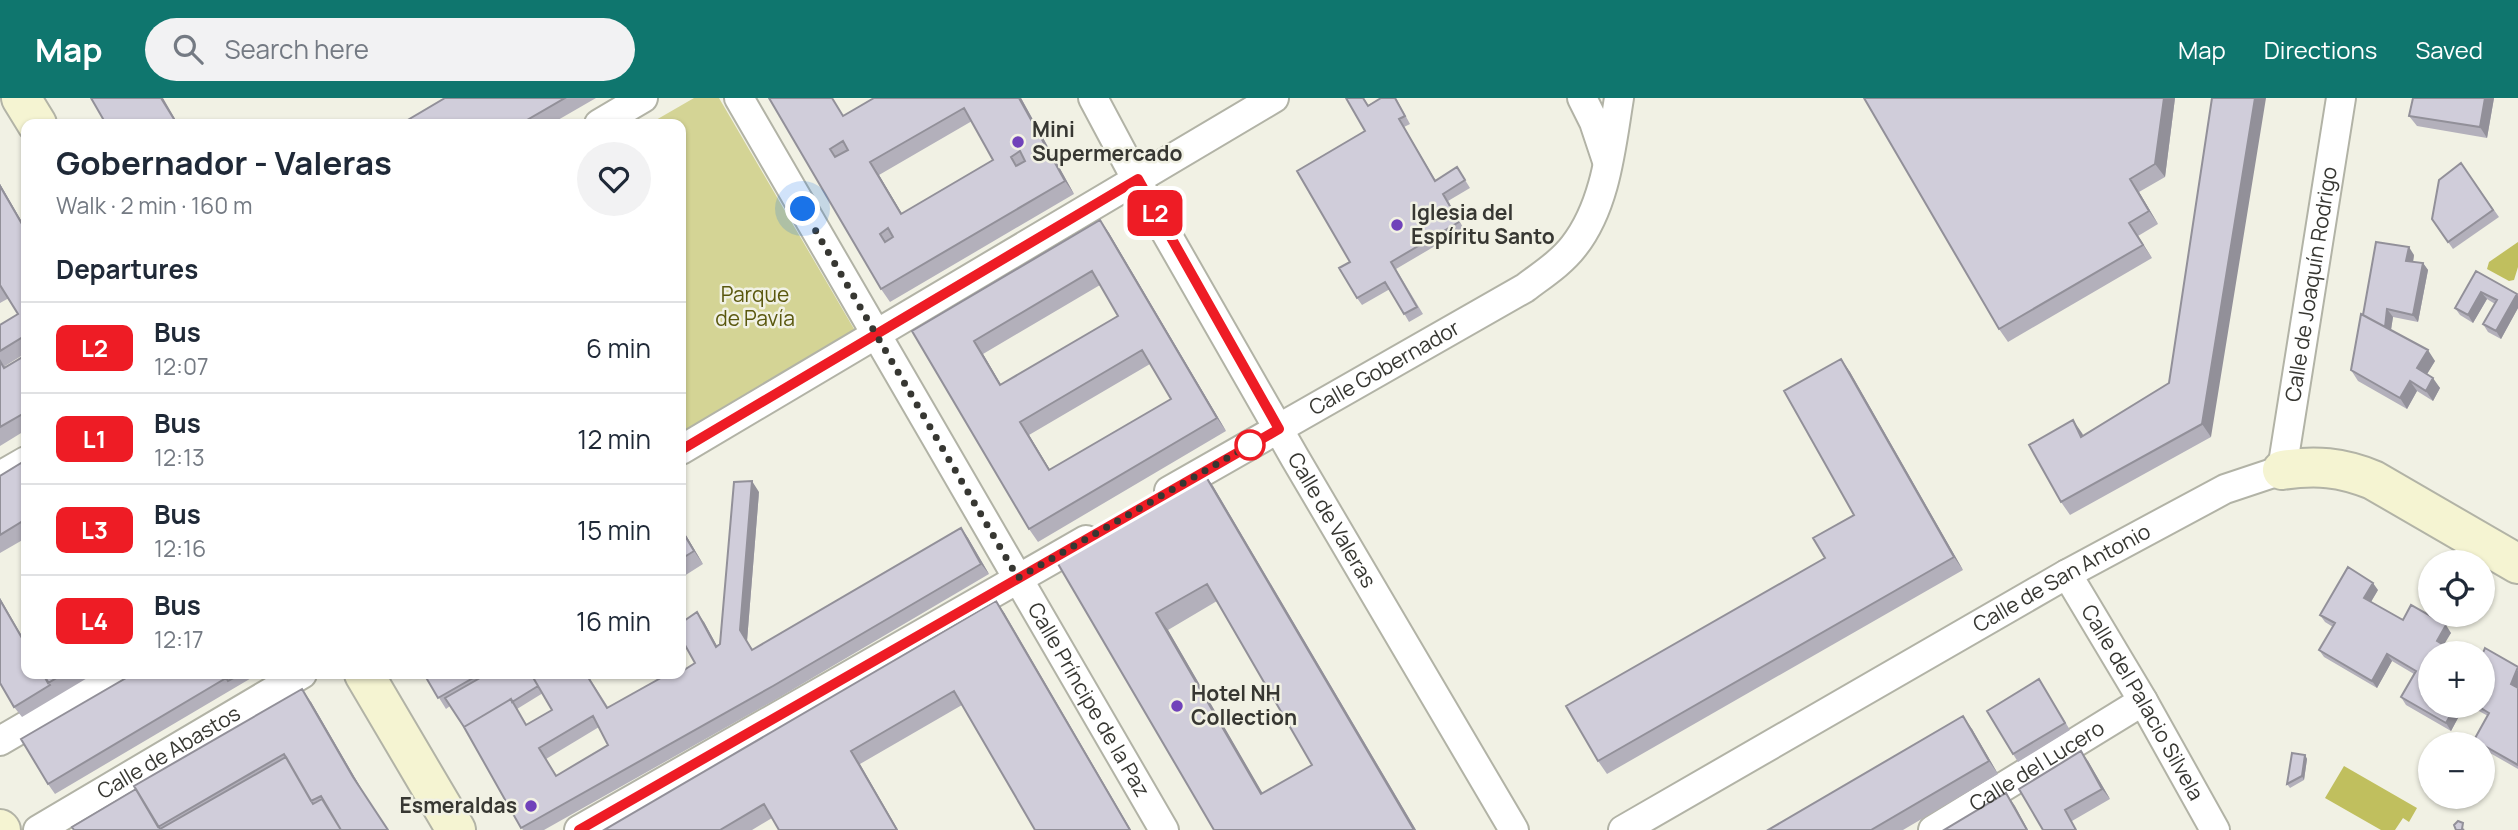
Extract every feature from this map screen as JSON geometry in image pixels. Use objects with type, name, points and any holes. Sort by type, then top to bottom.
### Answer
[{"type":"street","points":[[21,98],[34,119]]},
{"type":"street","points":[[607,119],[643,98]]},
{"type":"street","name":"Calle Príncipe de la Paz","points":[[739,98],[1164,830]]},
{"type":"street","name":"Calle de Valeras","points":[[1093,98],[1279,429],[1514,830]]},
{"type":"street","points":[[686,447],[1275,98]]},
{"type":"street","points":[[1582,98],[1594,121],[1608,163]]},
{"type":"street","name":"Calle Gobernador","points":[[1150,502],[1525,288],[1554,267],[1574,246],[1588,222],[1608,163],[1619,98]]},
{"type":"street","name":"Calle de Joaquín Rodrigo","points":[[2282,470],[2342,98]]},
{"type":"street","points":[[0,476],[21,464]]},
{"type":"street","name":"Calle de San Antonio","points":[[1623,830],[2067,574],[2225,489],[2282,470],[2313,466],[2356,473],[2373,480],[2518,564]]},
{"type":"street","points":[[579,830],[1103,530]]},
{"type":"street","name":"Calle del Palacio Silvela","points":[[2067,574],[2143,701],[2215,830]]},
{"type":"street","points":[[0,741],[106,679]]},
{"type":"street","name":"Calle de Abastos","points":[[38,830],[294,679]]},
{"type":"street","points":[[366,679],[456,830]]},
{"type":"street","name":"Calle del Lucero","points":[[1933,830],[2143,701]]},
{"type":"green space","name":"Parque de Pavía","points":[[694,98],[719,98],[857,334],[686,434],[686,119],[658,119]]},
{"type":"shaded area","points":[[2518,242],[2518,267],[2514,280],[2509,281],[2487,269],[2489,262]]},
{"type":"shaded area","points":[[2344,766],[2417,808],[2409,822],[2403,818],[2395,830],[2381,830],[2325,798]]},
{"type":"building","points":[[91,98],[161,98],[174,119],[103,119]]},
{"type":"building","points":[[445,98],[565,98],[529,119],[409,119]]},
{"type":"building","points":[[769,98],[832,98],[843,116],[874,98],[1019,98],[1065,181],[881,289]],"holes":[[[964,108],[993,160],[901,214],[870,162]],[[843,141],[848,150],[835,157],[830,149]],[[1020,151],[1025,161],[1016,166],[1011,157]],[[888,228],[893,237],[885,242],[880,234]]]},
{"type":"building","points":[[1346,98],[1363,98],[1368,106],[1381,98],[1395,98],[1405,116],[1399,119],[1435,181],[1457,167],[1465,180],[1443,194],[1459,222],[1391,262],[1417,307],[1404,314],[1385,282],[1357,298],[1339,268],[1350,262],[1297,171],[1365,131]]},
{"type":"building","points":[[1864,98],[2164,98],[2155,164],[2130,179],[2149,211],[2129,223],[2143,245],[1999,329]]},
{"type":"building","points":[[2212,98],[2255,98],[2202,424],[2061,502],[2029,445],[2073,420],[2081,437],[2169,383]]},
{"type":"building","points":[[2413,98],[2485,98],[2480,127],[2409,116]]},
{"type":"building","points":[[2461,163],[2493,210],[2448,242],[2432,219],[2439,180]]},
{"type":"building","points":[[0,186],[21,222],[21,338],[0,351],[0,325],[18,314],[0,285]]},
{"type":"building","points":[[1100,220],[1217,418],[1029,529],[912,331]],"holes":[[[1092,271],[1118,316],[1000,385],[974,341]],[[1142,350],[1171,399],[1049,470],[1020,422]]]},
{"type":"building","points":[[2376,242],[2409,247],[2406,261],[2423,263],[2413,315],[2387,309],[2385,327],[2363,315]]},
{"type":"building","points":[[2476,271],[2517,294],[2496,331],[2483,324],[2497,300],[2481,292],[2468,315],[2455,308]]},
{"type":"building","points":[[2361,314],[2428,350],[2417,368],[2433,378],[2426,391],[2410,381],[2400,398],[2351,370]]},
{"type":"building","points":[[21,358],[21,415],[0,427],[0,361],[4,368]]},
{"type":"building","points":[[1841,359],[1954,557],[1598,761],[1566,706],[1825,558],[1813,538],[1854,515],[1784,391]]},
{"type":"building","points":[[21,463],[21,522],[0,535],[0,476]]},
{"type":"building","name":"Hotel NH Collection","points":[[1202,470],[1414,830],[1214,830],[1054,557]],"holes":[[[1207,584],[1312,765],[1261,794],[1156,613]]]},
{"type":"building","points":[[752,481],[740,630],[752,650],[961,528],[981,564],[773,686],[521,828],[464,727],[511,699],[526,725],[552,710],[534,679],[589,679],[607,708],[659,679],[686,679],[686,669],[695,663],[686,647],[686,620],[697,612],[716,647],[720,644],[734,482]],"holes":[[[593,716],[608,745],[556,776],[539,748]]]},
{"type":"building","points":[[686,537],[694,551],[686,556]]},
{"type":"building","points":[[2348,567],[2373,583],[2364,598],[2403,620],[2411,605],[2418,609],[2418,627],[2445,627],[2437,641],[2418,641],[2418,707],[2401,697],[2416,671],[2387,654],[2372,681],[2319,650],[2335,623],[2320,615]]},
{"type":"building","points":[[0,600],[21,636],[21,679],[46,679],[50,685],[14,707],[0,683]]},
{"type":"building","points":[[996,601],[1130,830],[1035,830],[954,691],[851,751],[897,830],[779,830],[764,804],[720,830],[604,830]]},
{"type":"building","points":[[2495,654],[2518,667],[2511,684],[2518,688],[2518,765],[2495,752],[2495,732],[2478,732],[2486,718],[2495,718]]},
{"type":"building","points":[[124,679],[224,679],[48,784],[21,739]]},
{"type":"building","points":[[427,679],[471,679],[438,698]]},
{"type":"building","points":[[478,679],[534,679],[538,686],[464,727],[445,698]]},
{"type":"building","points":[[2039,679],[2065,723],[2013,754],[1987,711]]},
{"type":"building","points":[[302,689],[353,777],[388,830],[341,830],[321,796],[311,801],[284,754],[158,827],[134,786]]},
{"type":"building","points":[[1963,716],[1989,761],[1871,830],[1768,830]]},
{"type":"building","points":[[2081,751],[2102,789],[2065,810],[2076,830],[2043,830],[2019,789]]},
{"type":"building","points":[[2292,753],[2305,755],[2302,776],[2287,784]]},
{"type":"building","points":[[286,757],[313,804],[322,799],[341,830],[74,830],[72,827],[136,789],[160,829]]},
{"type":"building","points":[[2006,793],[2027,830],[1944,830]]},
{"type":"building","points":[[2458,821],[2463,823],[2464,830],[2456,830],[2454,825]]},
{"type":"bus line","name":"L2","points":[[579,830],[1279,429],[1149,203],[1138,179],[686,447]]},
{"type":"place","name":"Mini Supermercado","points":[[1018,142]]},
{"type":"place","name":"Iglesia del Espíritu Santo","points":[[1397,225]]},
{"type":"place","name":"Hotel NH Collection","points":[[1177,706]]},
{"type":"place","name":"Esmeraldas","points":[[531,806]]},
{"type":"route","points":[[803,209],[1018,578],[1250,445]]}]
